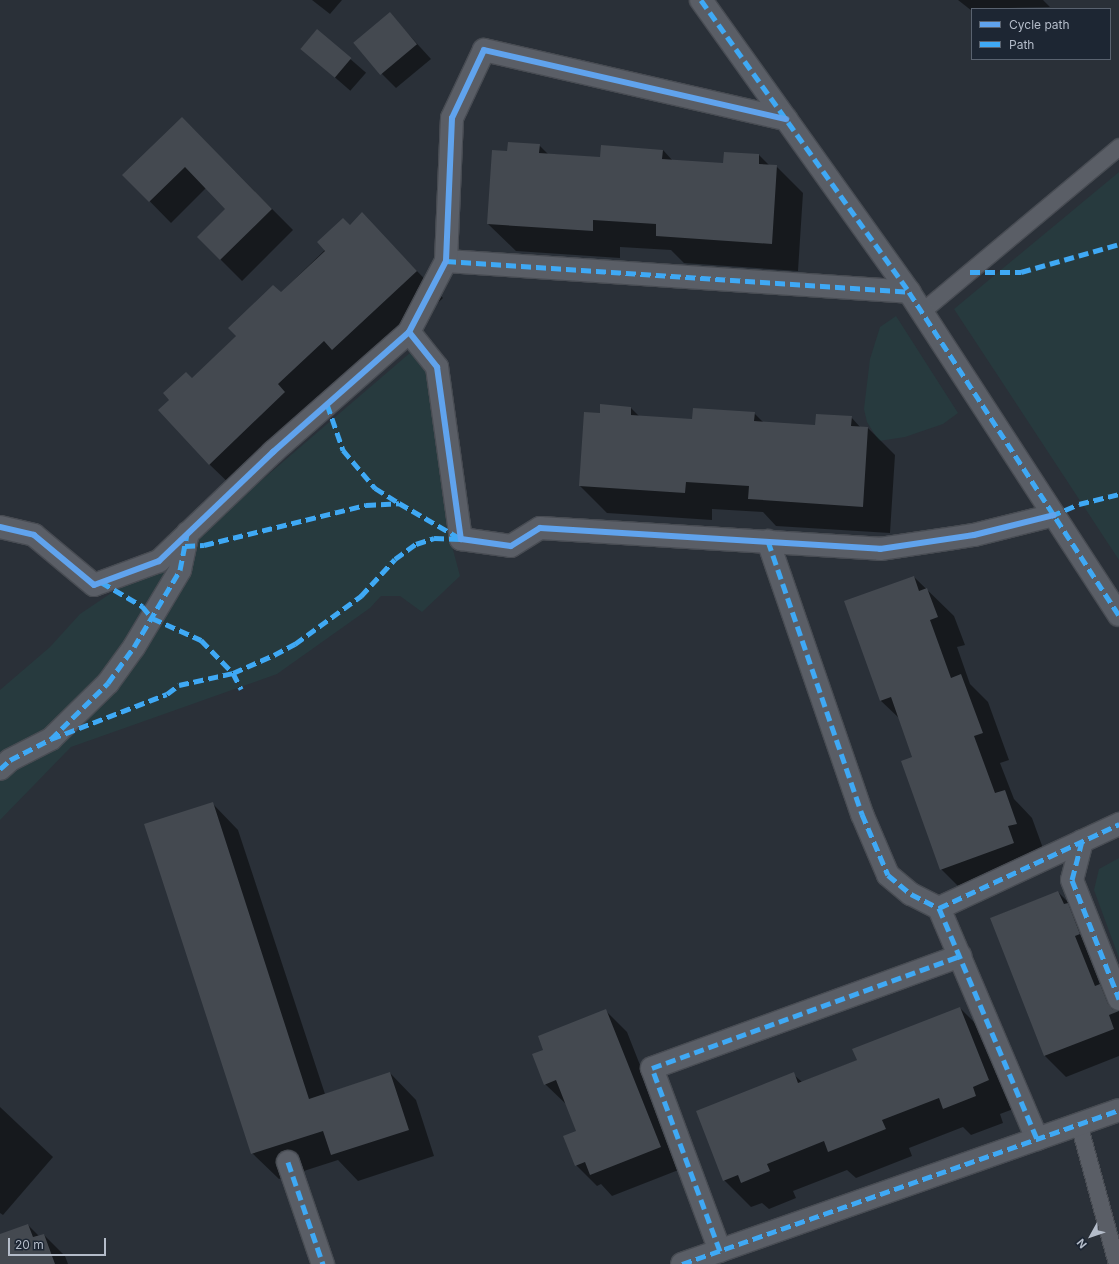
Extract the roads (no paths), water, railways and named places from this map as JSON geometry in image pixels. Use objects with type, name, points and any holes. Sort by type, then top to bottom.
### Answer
[{"type":"street","points":[[701,0],[909,292],[1119,615]]},
{"type":"street","points":[[0,527],[34,535],[94,585],[159,561],[273,452],[409,332],[446,261],[452,118],[484,50],[786,119]]},
{"type":"street","points":[[446,261],[909,292]]},
{"type":"street","points":[[409,332],[437,367],[461,539],[511,546],[540,528],[880,549],[974,535],[1054,515]]},
{"type":"street","points":[[0,769],[10,760],[51,739],[108,683],[134,647],[180,570],[188,533]]},
{"type":"street","points":[[768,541],[860,807],[888,875],[911,894],[940,908],[1037,1139]]},
{"type":"street","points":[[940,908],[1119,824]]},
{"type":"street","points":[[1082,841],[1072,880],[1119,999]]},
{"type":"street","points":[[720,1251],[652,1068],[960,956]]},
{"type":"street","points":[[682,1264],[1119,1110]]},
{"type":"street","points":[[288,1162],[322,1264]]},
{"type":"lane","points":[[922,312],[1119,147]]},
{"type":"lane","points":[[1079,1124],[1117,1264]]}]
